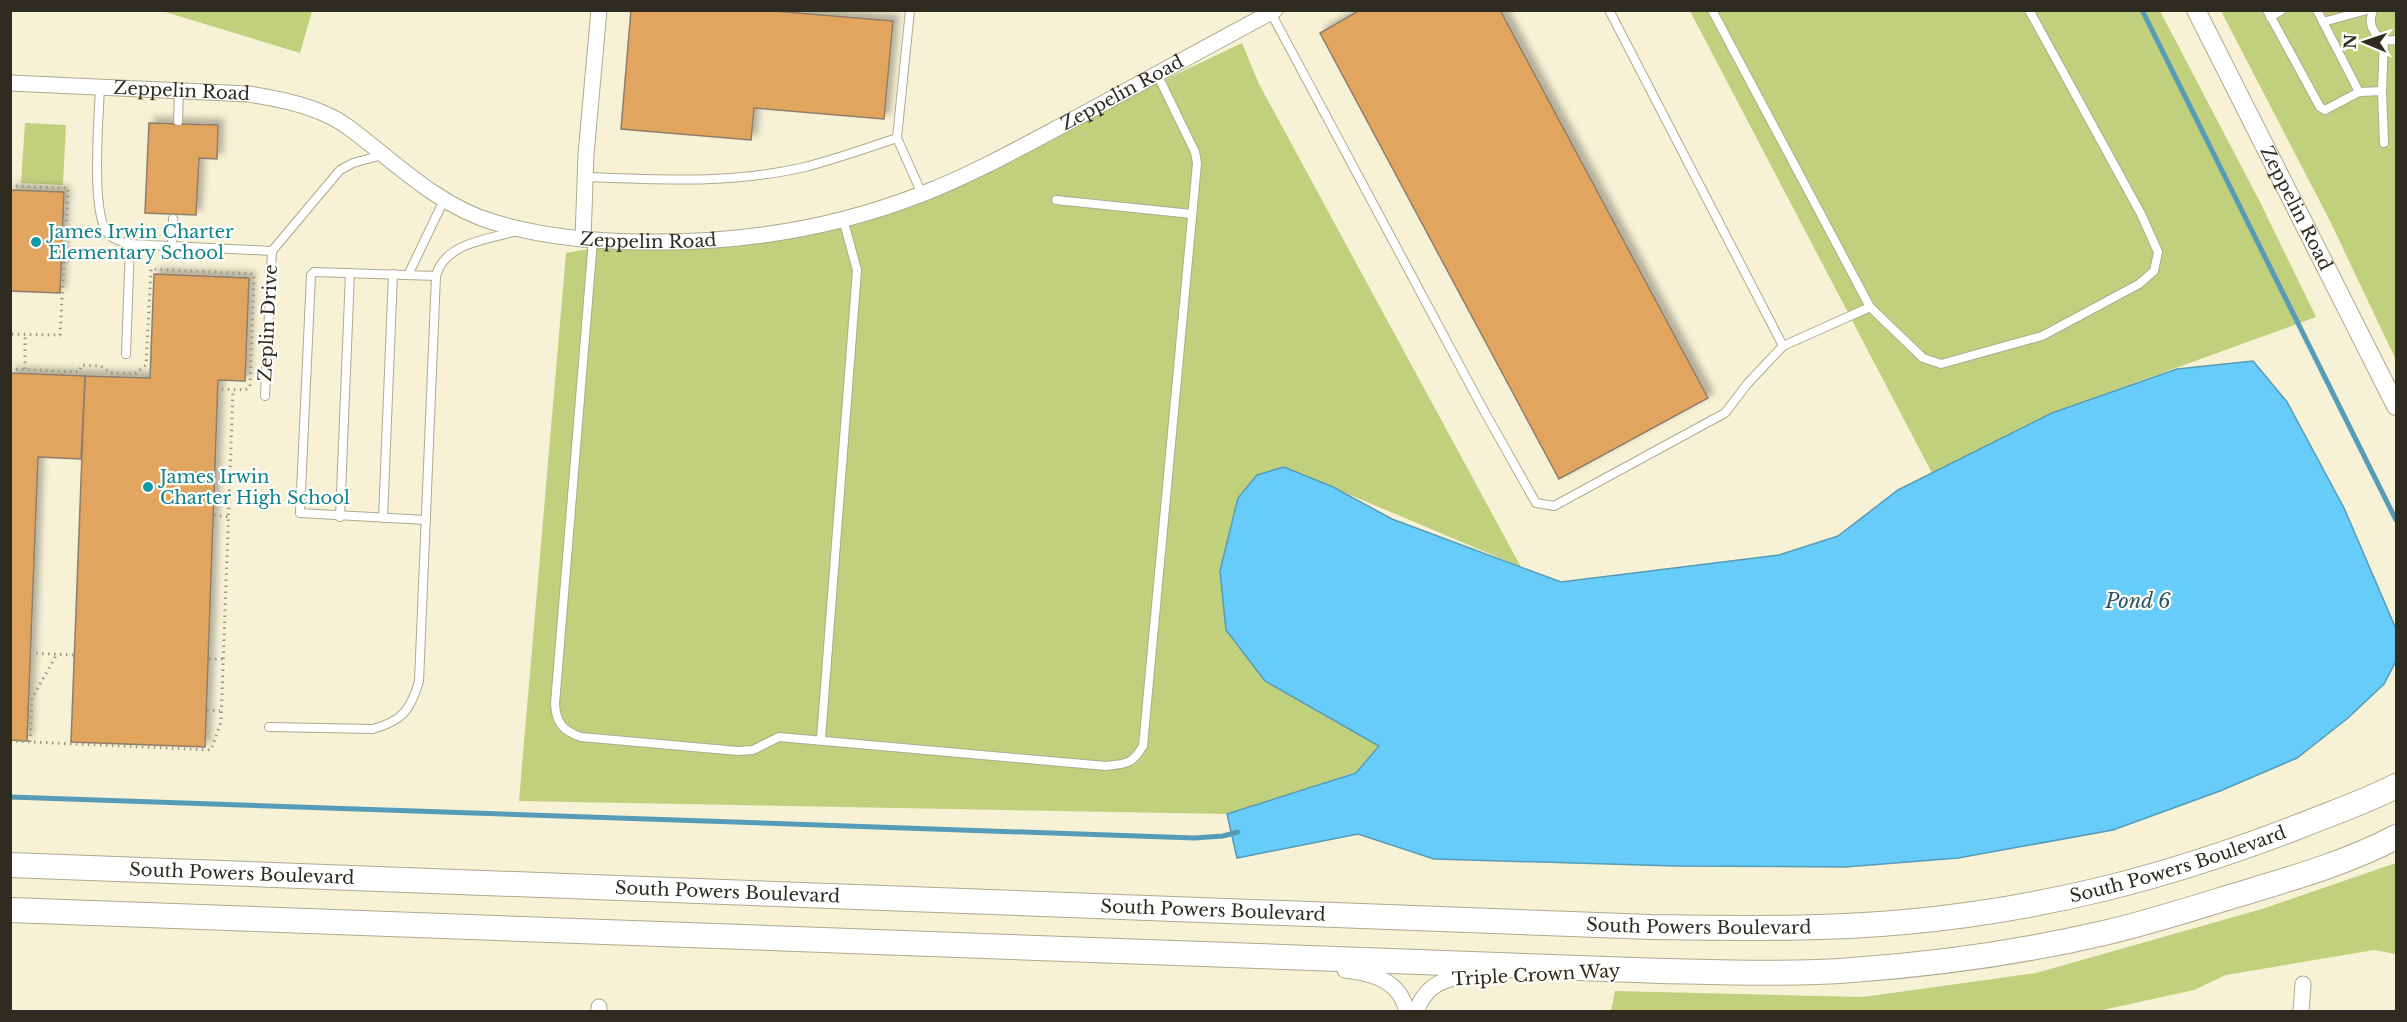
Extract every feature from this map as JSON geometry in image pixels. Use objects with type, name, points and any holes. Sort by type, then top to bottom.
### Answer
[{"type":"highway","points":[[2236,850],[2333,804],[2397,768]]},
{"type":"highway","name":"South Powers Boulevard","points":[[10,865],[1650,927],[1791,928],[1904,922],[2045,903],[2152,877],[2236,850],[2397,786]]},
{"type":"highway","points":[[2148,922],[2320,868],[2397,837]]},
{"type":"highway","points":[[10,909],[1636,970],[1785,973],[1851,970],[1935,962],[2060,943],[2295,888],[2397,852]]},
{"type":"highway","points":[[10,860],[101,869]]},
{"type":"street","points":[[588,239],[585,177],[599,10]]},
{"type":"street","name":"Zeppelin Road","points":[[2196,10],[2397,406]]},
{"type":"street","name":"Zeppelin Road","points":[[10,83],[249,94],[297,104],[326,114],[359,135],[444,200],[491,222],[522,230],[588,239],[675,243],[775,234],[843,219],[922,195],[984,167],[1273,12]]},
{"type":"street","points":[[1202,953],[1368,972],[1385,980],[1397,991],[1407,1011]]},
{"type":"street","name":"Triple Crown Way","points":[[1416,1011],[1427,992],[1438,982],[1452,977],[1636,970]]},
{"type":"street","points":[[2301,1011],[2303,984]]},
{"type":"lane","points":[[910,10],[897,138],[922,195]]},
{"type":"lane","points":[[1609,10],[1783,346]]},
{"type":"lane","points":[[1712,10],[1870,307],[1923,358],[1941,364],[2042,336],[2139,284],[2154,271],[2158,252],[2141,213],[2029,10]]},
{"type":"lane","points":[[2282,10],[2268,14],[2320,108],[2325,110],[2359,92],[2382,91]]},
{"type":"lane","points":[[2317,10],[2359,92]]},
{"type":"lane","points":[[2323,22],[2367,10]]},
{"type":"lane","points":[[2373,10],[2371,27],[2374,32],[2384,40],[2397,40]]},
{"type":"lane","points":[[1273,12],[1483,409],[1536,502],[1554,506],[1725,413],[1748,382],[1783,346],[1870,307]]},
{"type":"lane","points":[[2384,40],[2382,91],[2384,143]]},
{"type":"lane","points":[[588,239],[555,704],[560,725],[569,733],[581,737],[738,751],[753,750],[779,737],[1106,766],[1124,764],[1135,759],[1143,746],[1197,163],[1195,152],[1157,74]]},
{"type":"lane","name":"Zeplin Drive","points":[[100,87],[97,204],[103,226],[109,235],[130,244],[272,250]]},
{"type":"lane","points":[[178,121],[179,90]]},
{"type":"lane","points":[[585,177],[668,180],[743,177],[804,167],[897,138]]},
{"type":"lane","name":"Zeplin Drive","points":[[265,396],[272,250],[340,170],[353,163],[383,155]]},
{"type":"lane","points":[[408,275],[444,200]]},
{"type":"lane","points":[[1056,200],[1192,214]]},
{"type":"lane","points":[[172,245],[173,219]]},
{"type":"lane","points":[[821,739],[857,270],[843,219]]},
{"type":"lane","points":[[269,727],[372,729],[386,726],[402,716],[413,703],[419,681],[436,276],[439,266],[447,256],[460,248],[522,230]]},
{"type":"lane","points":[[126,354],[130,244]]},
{"type":"lane","points":[[426,520],[300,513],[311,275],[314,272],[436,276]]},
{"type":"lane","points":[[340,517],[350,273]]},
{"type":"lane","points":[[383,518],[393,274]]},
{"type":"path","points":[[10,186],[68,188],[60,335],[10,334]]},
{"type":"path","points":[[10,369],[79,372],[82,365],[101,366],[111,373],[135,374],[146,365],[151,269],[254,274],[250,387],[245,390],[218,389]]},
{"type":"path","points":[[25,334],[25,369]]},
{"type":"path","points":[[10,741],[211,750],[221,722],[234,390]]},
{"type":"path","points":[[214,516],[229,517]]},
{"type":"path","points":[[30,653],[74,655]]},
{"type":"path","points":[[30,742],[32,698],[57,654]]},
{"type":"path","points":[[209,659],[223,659]]},
{"type":"path","points":[[207,710],[221,711]]},
{"type":"green space","points":[[312,10],[300,53],[162,11]]},
{"type":"green space","points":[[1690,11],[2160,11],[2261,204],[2316,317],[2052,413],[1932,473]]},
{"type":"green space","points":[[2221,11],[2396,11],[2396,360],[2330,221]]},
{"type":"green space","points":[[1242,43],[1259,84],[1521,567],[1284,467],[1265,681],[1379,746],[1356,772],[1227,814],[519,801],[566,253],[626,242],[723,240],[922,195]]},
{"type":"green space","points":[[25,123],[66,125],[63,185],[21,183]]},
{"type":"green space","points":[[2396,863],[2396,954],[2374,950],[2226,975],[2194,990],[2098,1011],[1611,1011],[1615,991],[1863,997],[2036,973],[2262,909]]},
{"type":"water","name":"Pond 6","points":[[2253,361],[2287,402],[2344,508],[2396,629],[2396,661],[2384,684],[2348,718],[2297,758],[2220,791],[2113,830],[1958,858],[1845,867],[1676,866],[1434,859],[1358,834],[1237,858],[1227,814],[1356,773],[1379,746],[1265,681],[1226,630],[1220,571],[1238,498],[1257,475],[1284,467],[1333,487],[1392,519],[1561,582],[1779,555],[1838,536],[1898,490],[2052,413],[2177,369]]},
{"type":"building","points":[[631,10],[762,10],[893,21],[884,119],[754,108],[751,140],[621,129]]},
{"type":"building","points":[[1360,10],[1500,10],[1708,398],[1559,479],[1320,33]]},
{"type":"building","points":[[149,123],[218,125],[217,159],[199,158],[196,215],[145,213]]},
{"type":"building","name":"James Irwin Charter Elementary School","points":[[10,190],[64,192],[60,293],[10,291]]},
{"type":"building","name":"James Irwin Charter High School","points":[[154,274],[249,278],[245,381],[218,380],[205,747],[71,742],[85,376],[150,378]]},
{"type":"building","points":[[10,373],[85,376],[81,459],[38,457],[27,741],[10,740]]},
{"type":"waterway","points":[[2142,10],[2396,520]]},
{"type":"waterway","points":[[10,797],[1194,838],[1223,836],[1238,832]]},
{"type":"place","name":"James Irwin Charter Elementary School","points":[[36,242]]},
{"type":"place","name":"James Irwin Charter High School","points":[[148,487]]}]
